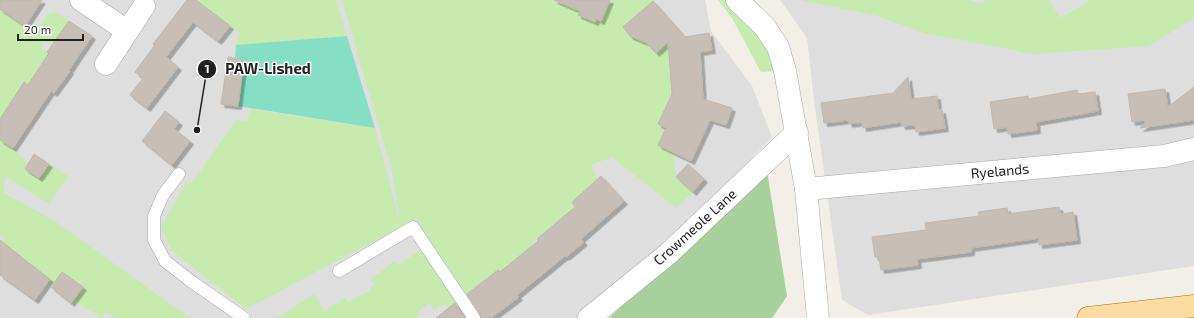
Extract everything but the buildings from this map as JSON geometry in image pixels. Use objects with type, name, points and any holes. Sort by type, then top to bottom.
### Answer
[{"type":"main road","points":[[1088,318],[1194,306]]},
{"type":"street","points":[[81,0],[127,31]]},
{"type":"street","points":[[737,0],[765,27],[778,47],[785,71],[806,189],[818,318]]},
{"type":"street","points":[[106,64],[144,6]]},
{"type":"street","name":"Crowmeole Lane","points":[[589,318],[668,254],[797,132]]},
{"type":"street","name":"Ryelands","points":[[806,189],[1156,156],[1194,149]]},
{"type":"lane","points":[[179,174],[163,195],[154,216],[154,240],[165,261],[192,282],[244,318]]},
{"type":"lane","points":[[339,271],[413,227],[474,318]]},
{"type":"shaded area","points":[[0,0],[705,0],[711,31],[752,86],[772,137],[683,231],[580,318],[0,318]]},
{"type":"shaded area","points":[[780,0],[1194,0],[1194,266],[868,315],[842,300],[814,100],[807,38]]},
{"type":"green space","points":[[196,0],[336,0],[347,36],[236,45],[239,33]]},
{"type":"green space","points":[[342,0],[554,0],[580,11],[578,15],[601,21],[610,2],[606,0],[654,0],[625,26],[626,31],[630,36],[639,34],[656,53],[666,44],[660,37],[674,25],[677,37],[687,36],[690,54],[669,59],[671,103],[667,123],[658,145],[673,152],[676,177],[693,192],[676,208],[612,157],[591,165],[598,179],[572,202],[588,221],[563,217],[533,241],[533,245],[503,270],[500,272],[498,270],[466,295],[416,219],[246,309],[171,250],[161,227],[187,181],[192,183],[236,120],[246,122],[251,109],[375,128],[400,222],[392,171]]},
{"type":"green space","points":[[718,0],[732,0],[760,30],[776,71],[761,72],[732,18]]},
{"type":"green space","points":[[800,0],[969,0],[983,4],[985,0],[1049,0],[1060,18],[1091,0],[1194,0],[1194,18],[1149,46],[1033,54],[924,33],[874,15]]},
{"type":"green space","points":[[0,9],[36,34],[48,14],[56,12],[69,21],[61,33],[70,39],[61,51],[45,41],[41,48],[49,53],[28,85],[23,82],[0,119]]},
{"type":"green space","points":[[347,36],[375,128],[238,106],[244,60],[235,58],[236,45]]},
{"type":"green space","points":[[0,140],[13,148],[28,164],[25,169],[39,178],[49,164],[68,176],[49,204],[5,176],[4,193],[56,222],[190,318],[115,318],[106,313],[102,318],[76,302],[75,305],[71,303],[83,287],[62,272],[51,287],[47,284],[50,278],[28,263],[3,242],[5,240],[0,236]]},
{"type":"green space","points":[[767,171],[787,296],[772,318],[609,318]]},
{"type":"green space","points":[[421,250],[458,306],[450,311],[445,303],[434,310],[430,303],[418,311],[420,315],[415,318],[277,318],[314,294],[324,311],[345,298],[348,302],[370,290],[370,288],[374,285],[371,279],[395,261],[398,265]]},
{"type":"place","name":"PAW-Lished","points":[[197,130]]}]
